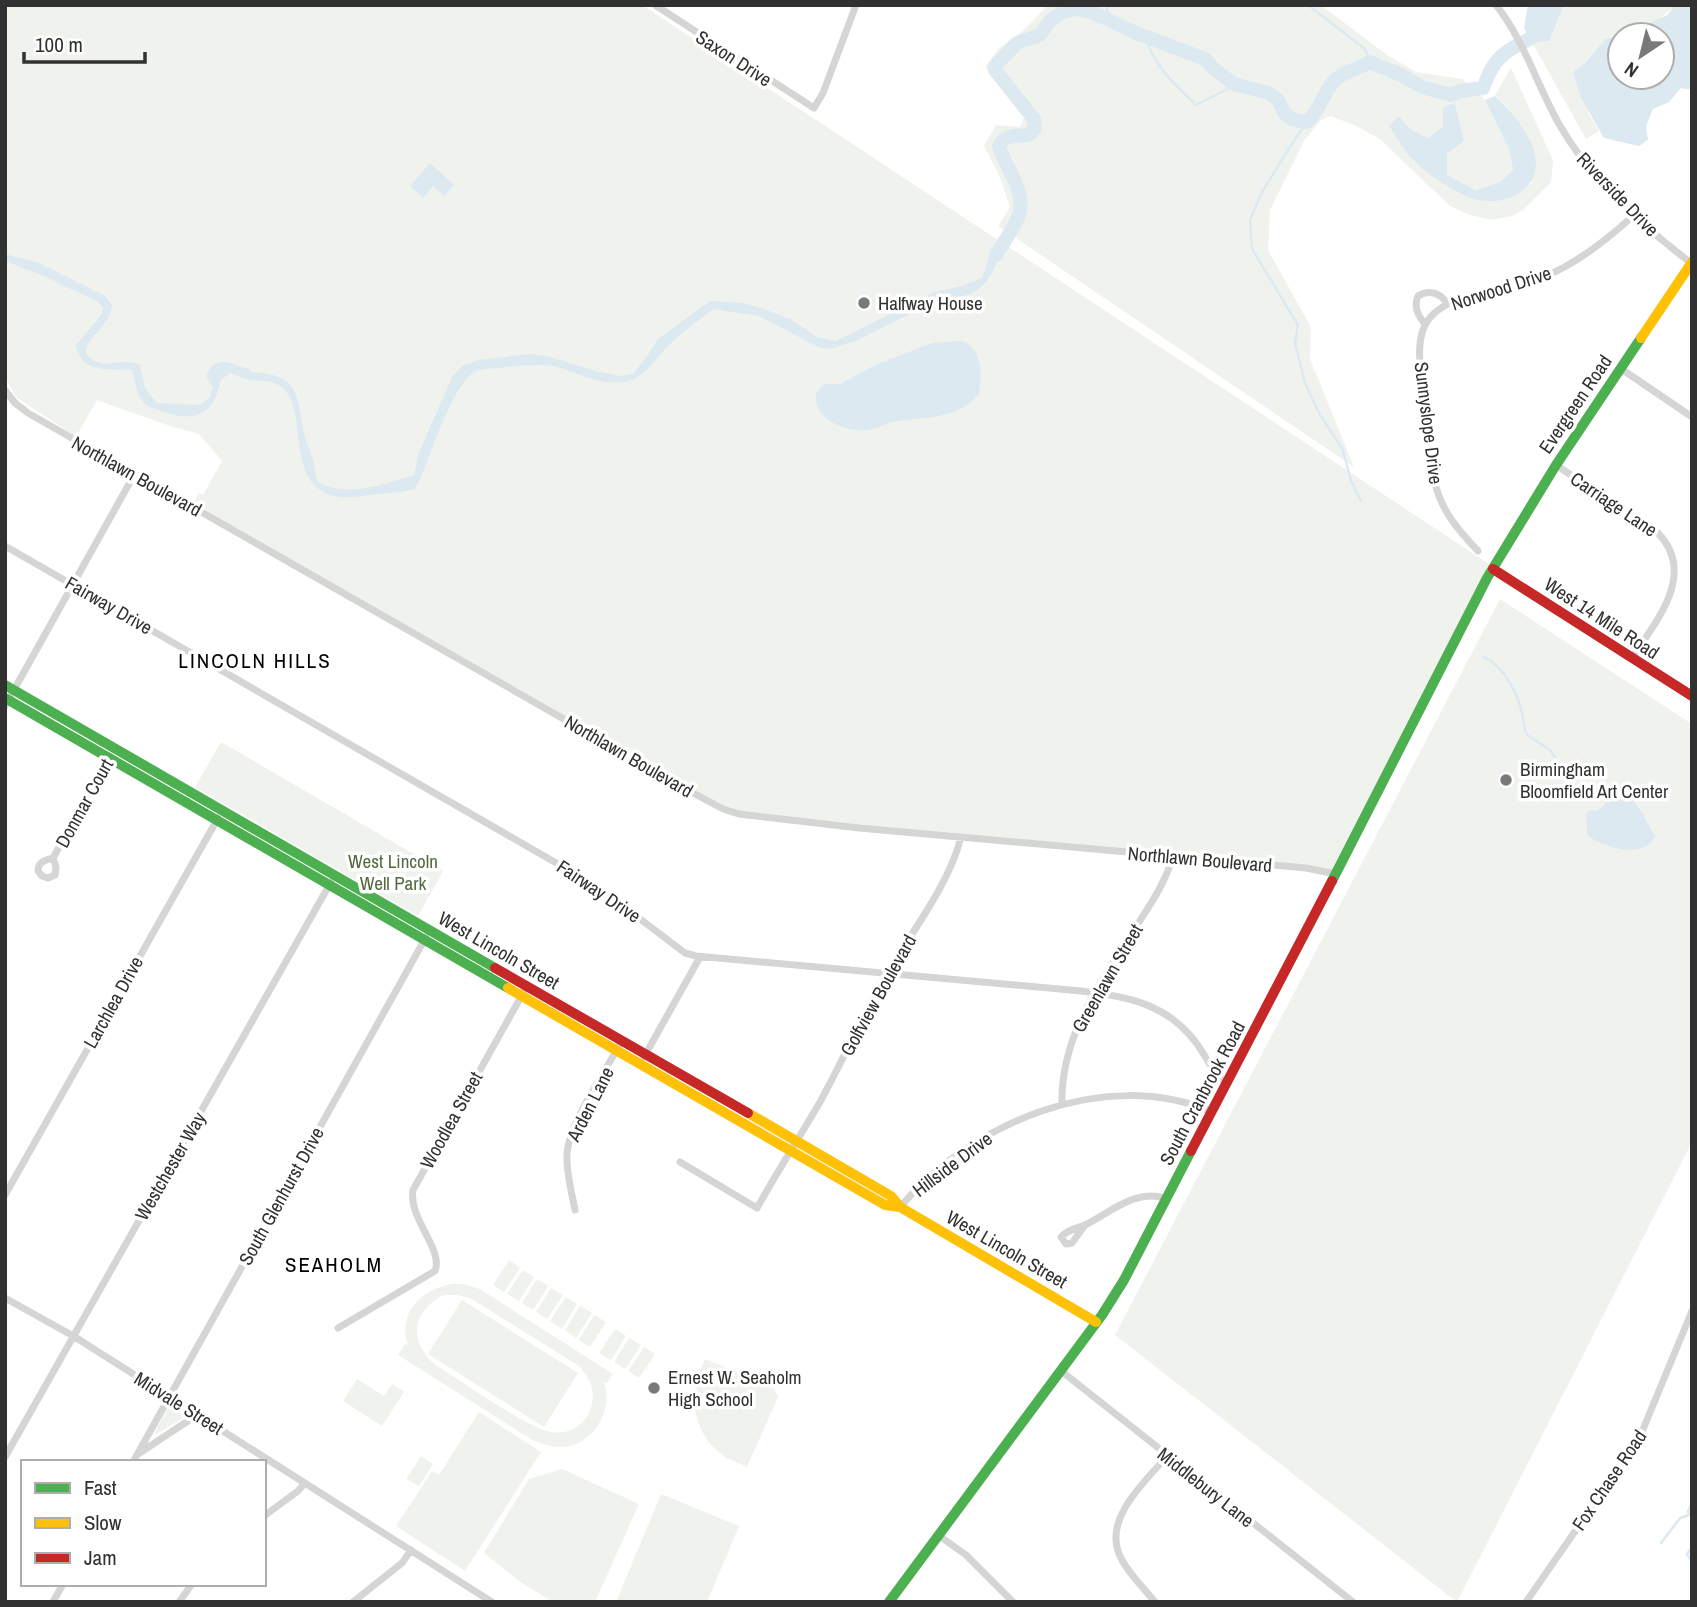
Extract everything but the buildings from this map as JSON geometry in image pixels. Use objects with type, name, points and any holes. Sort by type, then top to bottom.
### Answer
[{"type":"street","name":"Saxon Drive","points":[[655,5],[814,108],[823,93],[856,5]]},
{"type":"street","name":"Riverside Drive","points":[[1496,5],[1526,56],[1570,142],[1605,186],[1634,215],[1692,263]]},
{"type":"street","name":"Norwood Drive","points":[[1425,324],[1447,303],[1517,286],[1552,273],[1602,243],[1634,215]]},
{"type":"street","name":"Evergreen Road","points":[[1493,569],[1556,465],[1692,263]]},
{"type":"street","name":"Sunnyslope Drive","points":[[1447,303],[1438,294],[1431,292],[1418,296],[1416,308],[1425,324],[1421,337],[1421,367],[1434,480],[1449,517],[1478,551]]},
{"type":"street","points":[[1620,368],[1692,417]]},
{"type":"street","name":"Northlawn Boulevard","points":[[5,390],[15,403],[28,413],[134,475],[723,809],[777,819],[1306,868],[1336,874]]},
{"type":"street","name":"Carriage Lane","points":[[1556,465],[1658,533],[1669,545],[1676,559],[1678,573],[1673,596],[1632,657]]},
{"type":"street","points":[[6,701],[10,687],[73,585],[134,475]]},
{"type":"street","name":"Fairway Drive","points":[[5,546],[598,887],[679,950],[700,957],[1096,993],[1141,1001],[1171,1018],[1192,1038],[1215,1074],[1227,1084]]},
{"type":"street","name":"West 14 Mile Road","points":[[1493,569],[1692,696]]},
{"type":"street","name":"South Cranbrook Road","points":[[890,1602],[1124,1280],[1493,569]]},
{"type":"street","name":"West Lincoln Street","points":[[10,687],[335,875],[427,934],[620,1046],[640,1064],[891,1196],[900,1207],[1096,1322]]},
{"type":"street","name":"West Lincoln Street","points":[[6,701],[329,885],[427,934]]},
{"type":"street","name":"Donmar Court","points":[[53,858],[115,748]]},
{"type":"street","name":"Larchlea Drive","points":[[5,1195],[223,810]]},
{"type":"street","name":"Golfview Boulevard","points":[[680,1162],[757,1208],[952,861],[961,837]]},
{"type":"street","name":"Greenlawn Street","points":[[1062,1105],[1063,1077],[1070,1041],[1161,887],[1172,856]]},
{"type":"street","name":"Westchester Way","points":[[5,1457],[335,875]]},
{"type":"street","name":"South Glenhurst Drive","points":[[135,1458],[427,934]]},
{"type":"street","name":"Arden Lane","points":[[640,1064],[700,957]]},
{"type":"street","name":"Woodlea Street","points":[[338,1328],[432,1274],[437,1266],[437,1259],[413,1209],[413,1190],[524,991]]},
{"type":"street","name":"West Lincoln Street","points":[[620,1046],[646,1054],[792,1145]]},
{"type":"street","name":"Arden Lane","points":[[575,1210],[567,1160],[569,1142],[577,1122],[620,1046]]},
{"type":"street","name":"Hillside Drive","points":[[900,1207],[941,1168],[979,1139],[1023,1118],[1062,1105],[1142,1097],[1181,1101],[1212,1112]]},
{"type":"street","points":[[1085,1225],[1119,1205],[1148,1196],[1158,1195],[1167,1199]]},
{"type":"street","name":"Midvale Street","points":[[5,1298],[75,1337],[492,1602]]},
{"type":"street","name":"Fox Chase Road","points":[[1526,1602],[1639,1439],[1692,1311]]},
{"type":"street","name":"Middlebury Lane","points":[[1060,1370],[1353,1602]]},
{"type":"street","points":[[135,1458],[197,1415]]},
{"type":"street","points":[[1155,1602],[1120,1556],[1115,1533],[1123,1513],[1167,1456]]},
{"type":"street","points":[[266,1514],[304,1484]]},
{"type":"street","points":[[938,1535],[966,1555],[1013,1602]]},
{"type":"street","points":[[353,1602],[402,1563],[411,1550]]},
{"type":"street","points":[[53,1602],[62,1586]]},
{"type":"street","points":[[179,1602],[191,1586]]},
{"type":"green space","points":[[5,5],[642,5],[1492,566],[1332,872],[733,816],[255,545],[194,502],[199,493],[203,495],[222,461],[199,434],[97,400],[76,437],[16,397],[5,377]]},
{"type":"green space","points":[[1048,5],[1321,5],[1387,55],[1416,72],[1462,79],[1485,100],[1509,149],[1513,170],[1500,182],[1476,190],[1447,175],[1447,154],[1464,141],[1455,103],[1444,127],[1428,138],[1410,129],[1399,117],[1389,126],[1414,162],[1451,187],[1477,200],[1532,183],[1509,109],[1495,95],[1511,68],[1553,160],[1551,182],[1523,210],[1512,216],[1491,220],[1450,206],[1380,139],[1331,116],[1321,120],[1304,141],[1270,210],[1268,250],[1311,327],[1310,359],[1354,467],[998,226],[1010,207],[999,175],[984,146],[996,125],[1020,127],[1024,117],[985,67],[999,48],[1024,30]]},
{"type":"green space","points":[[1564,5],[1670,5],[1672,9],[1654,21],[1606,21],[1606,39],[1585,63],[1573,72],[1589,114],[1599,131],[1586,139],[1532,42],[1549,41]]},
{"type":"green space","points":[[1500,599],[1692,724],[1692,1142],[1457,1602],[1115,1335]]},
{"type":"green space","name":"West Lincoln Well Park","points":[[221,742],[443,871],[418,916],[195,787]]},
{"type":"green space","points":[[509,1260],[520,1268],[504,1292],[493,1285]]},
{"type":"green space","points":[[523,1270],[534,1277],[519,1301],[507,1294]]},
{"type":"green space","points":[[537,1279],[548,1286],[533,1310],[522,1303]]},
{"type":"green space","points":[[465,1284],[480,1289],[613,1374],[607,1383],[604,1382],[606,1404],[592,1433],[573,1445],[562,1447],[534,1441],[398,1355],[405,1344],[408,1345],[406,1323],[409,1313],[422,1297],[441,1287]],"holes":[[[444,1295],[470,1298],[579,1366],[589,1381],[593,1398],[587,1416],[580,1425],[570,1431],[558,1433],[541,1429],[434,1364],[420,1345],[417,1326],[425,1309],[433,1301]]]},
{"type":"green space","points":[[551,1288],[563,1295],[547,1319],[536,1312]]},
{"type":"green space","points":[[566,1297],[577,1304],[562,1329],[550,1321]]},
{"type":"green space","points":[[462,1300],[578,1373],[544,1427],[428,1354]]},
{"type":"green space","points":[[580,1306],[592,1313],[576,1338],[565,1330]]},
{"type":"green space","points":[[594,1315],[606,1322],[590,1347],[579,1340]]},
{"type":"green space","points":[[615,1329],[626,1336],[611,1360],[599,1353]]},
{"type":"green space","points":[[629,1338],[641,1345],[625,1369],[614,1362]]},
{"type":"green space","points":[[644,1347],[655,1354],[639,1378],[628,1371]]},
{"type":"green space","points":[[705,1359],[774,1388],[778,1397],[747,1467],[715,1449],[699,1426],[696,1386]]},
{"type":"green space","points":[[357,1379],[384,1396],[392,1384],[404,1392],[382,1426],[343,1401]]},
{"type":"green space","points":[[170,1404],[182,1412],[183,1418],[155,1435],[155,1432]]},
{"type":"green space","points":[[479,1412],[541,1452],[465,1571],[396,1526],[432,1471],[439,1475]]},
{"type":"green space","points":[[421,1456],[433,1464],[419,1486],[406,1479]]},
{"type":"green space","points":[[562,1469],[639,1504],[595,1602],[553,1602],[519,1581],[484,1553],[529,1479]]},
{"type":"green space","points":[[661,1494],[739,1526],[707,1602],[616,1602]]},
{"type":"shaded area","points":[[1528,5],[1564,5],[1549,41],[1532,42],[1524,28]]},
{"type":"shaded area","points":[[1670,5],[1692,5],[1692,90],[1681,88],[1669,102],[1653,109],[1646,126],[1648,140],[1639,146],[1604,138],[1581,98],[1573,72],[1585,63],[1606,39],[1606,91],[1676,91],[1676,21],[1653,21],[1667,15],[1672,10]]},
{"type":"shaded area","points":[[1495,96],[1523,128],[1535,153],[1536,166],[1532,179],[1523,190],[1508,198],[1496,201],[1478,200],[1444,184],[1414,161],[1389,126],[1399,116],[1410,129],[1428,138],[1443,127],[1443,107],[1455,103],[1464,141],[1447,154],[1447,175],[1476,190],[1500,182],[1513,170],[1509,149],[1485,100]]},
{"type":"shaded area","points":[[430,163],[454,185],[444,196],[433,186],[423,198],[410,186]]},
{"type":"shaded area","points":[[1003,238],[1007,240],[996,264],[978,289],[957,297],[942,298],[853,342],[830,349],[818,347],[759,316],[713,309],[673,341],[644,373],[624,382],[595,380],[543,365],[476,371],[463,383],[454,398],[414,489],[348,497],[330,495],[316,487],[307,474],[294,409],[289,396],[280,386],[230,373],[220,381],[214,401],[201,413],[193,416],[175,415],[150,407],[139,395],[132,370],[97,368],[83,361],[79,354],[76,345],[102,314],[103,308],[98,302],[5,261],[5,254],[39,263],[105,296],[112,305],[108,319],[85,352],[91,359],[105,364],[125,362],[140,365],[145,388],[157,403],[200,405],[209,398],[213,388],[206,376],[219,362],[279,377],[287,382],[297,396],[317,481],[340,489],[353,489],[378,486],[414,475],[418,455],[452,377],[462,366],[478,360],[531,354],[547,356],[599,372],[621,376],[633,374],[658,339],[710,301],[743,303],[764,309],[792,320],[817,337],[836,341],[934,292],[982,278],[990,255]]},
{"type":"shaded area","points":[[961,341],[974,349],[981,378],[979,394],[962,408],[942,415],[898,421],[866,430],[839,426],[824,417],[819,410],[816,393],[824,384],[840,384],[875,365],[932,343]]},
{"type":"shaded area","points":[[1617,792],[1637,805],[1655,836],[1642,848],[1633,850],[1613,847],[1587,835],[1586,813],[1598,810],[1608,796]]},
{"type":"waterway","points":[[1104,18],[1109,5]]},
{"type":"waterway","points":[[1308,5],[1365,49],[1370,62]]},
{"type":"waterway","points":[[996,255],[1014,225],[1021,206],[1018,189],[999,146],[1005,139],[1030,134],[1035,128],[1034,119],[995,70],[995,66],[1017,43],[1040,35],[1050,21],[1063,12],[1077,9],[1092,12],[1136,33],[1205,59],[1234,84],[1269,93],[1278,100],[1285,114],[1294,120],[1307,122],[1335,80],[1370,62],[1422,87],[1451,95],[1483,88],[1499,59],[1543,28],[1547,20],[1548,5]]},
{"type":"waterway","points":[[1145,36],[1159,66],[1196,105],[1235,85]]},
{"type":"waterway","points":[[1307,122],[1262,192],[1250,220],[1252,249],[1298,325],[1295,343],[1305,383],[1320,415],[1343,450],[1351,481],[1361,501]]},
{"type":"waterway","points":[[1484,657],[1492,662],[1510,683],[1521,709],[1527,735],[1550,750],[1555,757]]},
{"type":"waterway","points":[[1661,1543],[1680,1518],[1689,1515],[1692,1503]]},
{"type":"waterway","points":[[1692,1547],[1687,1554],[1692,1562]]},
{"type":"traffic: fast","points":[[1332,881],[1487,578],[1556,465],[1641,338]]},
{"type":"traffic: fast","points":[[5,685],[495,968]]},
{"type":"traffic: fast","points":[[5,698],[508,988]]},
{"type":"traffic: fast","points":[[889,1602],[1102,1315],[1124,1280],[1191,1151]]},
{"type":"traffic: slow","points":[[1641,338],[1692,262]]},
{"type":"traffic: slow","points":[[508,988],[885,1205],[900,1207]]},
{"type":"traffic: slow","points":[[748,1113],[891,1196],[900,1207],[1096,1322]]},
{"type":"traffic: jam","points":[[1493,569],[1692,696]]},
{"type":"traffic: jam","points":[[1191,1151],[1332,881]]},
{"type":"traffic: jam","points":[[495,968],[748,1113]]},
{"type":"place","name":"Halfway House","points":[[864,303]]},
{"type":"place","name":"Birmingham Bloomfield Art Center","points":[[1506,780]]},
{"type":"place","name":"Ernest W. Seaholm High School","points":[[654,1388]]},
{"type":"district","name":"LINCOLN HILLS","points":[[255,661]]},
{"type":"district","name":"SEAHOLM","points":[[334,1265]]}]
